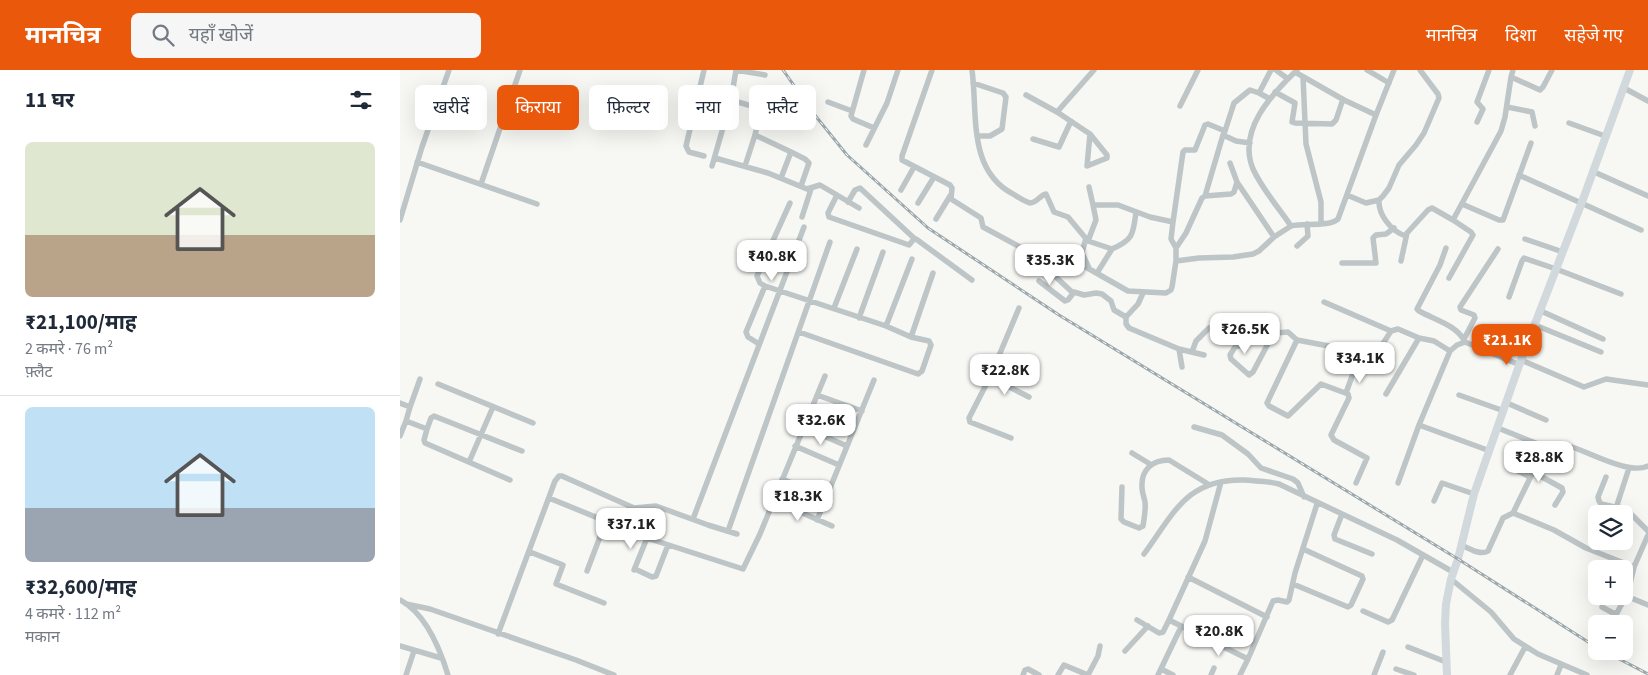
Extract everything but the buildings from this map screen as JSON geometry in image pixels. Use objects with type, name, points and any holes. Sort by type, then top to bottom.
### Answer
[{"type":"main road","points":[[1447,675],[1446,604],[1474,494],[1630,70]]},
{"type":"street","points":[[400,220],[417,162],[449,70]]},
{"type":"street","points":[[482,184],[520,70]]},
{"type":"street","points":[[704,70],[686,149],[689,152],[704,156]]},
{"type":"street","points":[[734,85],[736,70],[765,75]]},
{"type":"street","points":[[864,70],[851,116],[853,119],[874,128]]},
{"type":"street","points":[[866,145],[887,102],[898,70]]},
{"type":"street","points":[[932,70],[901,158],[903,161],[951,187],[950,196],[936,219]]},
{"type":"street","points":[[972,70],[978,136],[984,166],[997,183],[1028,202],[1036,201],[1046,194],[1053,210],[1068,217],[1087,240],[1112,249]]},
{"type":"street","points":[[1057,112],[1094,70]]},
{"type":"street","points":[[1180,106],[1198,70]]},
{"type":"street","points":[[1259,93],[1271,70]]},
{"type":"street","points":[[1276,70],[1288,79]]},
{"type":"street","points":[[1367,70],[1389,83]]},
{"type":"street","points":[[1176,261],[1199,258],[1233,258],[1248,255],[1259,251],[1274,237],[1291,226],[1336,222],[1394,70]]},
{"type":"street","points":[[1406,236],[1400,234],[1380,214],[1378,207],[1379,200],[1386,193],[1402,161],[1424,133],[1438,100],[1438,94],[1420,70]]},
{"type":"street","points":[[1477,122],[1483,109],[1477,102],[1489,70]]},
{"type":"street","points":[[1453,220],[1502,131],[1513,70]]},
{"type":"street","points":[[1511,77],[1540,90],[1552,70]]},
{"type":"street","points":[[1291,226],[1253,168],[1250,155],[1250,143],[1255,122],[1270,99],[1296,71],[1342,99],[1376,116]]},
{"type":"street","points":[[1303,77],[1307,152],[1321,202],[1320,223]]},
{"type":"street","points":[[973,83],[1004,94],[1006,97],[1002,129],[990,136],[978,136]]},
{"type":"street","points":[[1624,88],[1648,101]]},
{"type":"street","points":[[1206,196],[1234,103],[1250,90],[1270,99]]},
{"type":"street","points":[[1276,92],[1295,103],[1293,123],[1330,124],[1334,122],[1342,99]]},
{"type":"street","points":[[1026,95],[1057,112],[1090,134],[1108,156],[1087,166],[1090,134]]},
{"type":"street","points":[[828,102],[852,111]]},
{"type":"street","points":[[1507,107],[1532,112],[1536,126]]},
{"type":"street","points":[[1033,139],[1052,147],[1058,147],[1071,121]]},
{"type":"street","points":[[1569,123],[1605,136]]},
{"type":"street","points":[[1059,269],[1079,265],[1089,268],[1128,291],[1166,293],[1171,290],[1176,261],[1176,248],[1171,239],[1184,151],[1195,150],[1203,127],[1206,124],[1224,133],[1236,142],[1250,143]]},
{"type":"street","points":[[712,166],[723,130]]},
{"type":"street","points":[[745,166],[756,130]]},
{"type":"street","points":[[755,135],[805,159],[809,163],[801,186]]},
{"type":"street","points":[[1462,204],[1503,220],[1530,143]]},
{"type":"street","points":[[781,178],[791,152]]},
{"type":"street","points":[[715,158],[745,166],[811,189]]},
{"type":"street","points":[[417,162],[537,204]]},
{"type":"street","points":[[1230,163],[1237,182],[1274,237]]},
{"type":"street","points":[[901,190],[914,167]]},
{"type":"street","points":[[1592,171],[1648,196]]},
{"type":"street","points":[[1519,175],[1641,230]]},
{"type":"street","points":[[918,203],[934,177]]},
{"type":"street","points":[[1176,248],[1186,232],[1200,200],[1206,196],[1231,194],[1234,192],[1237,182]]},
{"type":"street","points":[[802,217],[811,189],[817,185],[859,208]]},
{"type":"street","points":[[1089,187],[1096,220],[1082,253],[1089,268]]},
{"type":"street","points":[[848,202],[855,190],[860,188],[915,239],[972,280]]},
{"type":"street","points":[[837,195],[828,213],[829,217],[909,246],[915,239]]},
{"type":"street","points":[[1347,195],[1363,202],[1379,200]]},
{"type":"street","points":[[950,196],[982,218],[983,227],[1022,248]]},
{"type":"street","points":[[790,203],[758,273],[760,283],[808,301],[886,326],[911,337],[929,342],[931,345],[922,371],[918,374],[799,332]]},
{"type":"street","points":[[1094,205],[1118,205],[1150,217],[1173,222]]},
{"type":"street","points":[[1402,261],[1406,236],[1430,209],[1435,210],[1453,220],[1473,235],[1449,278]]},
{"type":"street","points":[[1097,273],[1112,249],[1124,244],[1130,238],[1134,230],[1136,212]]},
{"type":"street","points":[[1297,246],[1308,236],[1307,224]]},
{"type":"street","points":[[693,519],[804,227]]},
{"type":"street","points":[[1342,263],[1376,263],[1373,238],[1376,235],[1386,234],[1394,228]]},
{"type":"street","points":[[1525,239],[1563,252]]},
{"type":"street","points":[[728,531],[830,242]]},
{"type":"street","points":[[1446,248],[1440,265],[1417,308],[1419,312],[1456,329],[1464,341],[1584,387],[1606,379],[1648,385]]},
{"type":"street","points":[[834,308],[857,249]]},
{"type":"street","points":[[1398,483],[1419,425],[1450,352],[1464,341],[1475,318],[1474,315],[1461,310],[1460,307],[1498,250]]},
{"type":"street","points":[[860,318],[883,252]]},
{"type":"street","points":[[886,326],[912,258]]},
{"type":"street","points":[[1509,297],[1523,259],[1526,258],[1621,294]]},
{"type":"street","points":[[1034,264],[1044,266],[1072,292],[1084,295],[1102,294],[1109,299],[1114,310],[1126,317]]},
{"type":"street","points":[[911,337],[933,274]]},
{"type":"street","points":[[1039,281],[1065,301],[1068,300],[1072,292]]},
{"type":"street","points":[[759,344],[748,337],[746,332],[765,286]]},
{"type":"street","points":[[1143,293],[1138,304],[1126,317],[1126,324],[1129,328],[1180,349],[1204,355]]},
{"type":"street","points":[[1324,302],[1391,331],[1398,329],[1420,338],[1434,341],[1450,352]]},
{"type":"street","points":[[1011,438],[969,421],[968,418],[990,377],[1019,308]]},
{"type":"street","points":[[1540,311],[1603,339]]},
{"type":"street","points":[[1535,325],[1601,352]]},
{"type":"street","points":[[1192,352],[1198,338],[1209,328]]},
{"type":"street","points":[[1346,393],[1355,368],[1367,371],[1371,358],[1375,356],[1391,331]]},
{"type":"street","points":[[1252,332],[1242,345],[1235,347],[1230,355],[1249,375],[1253,372],[1275,333],[1288,332],[1297,340],[1334,347],[1371,358]]},
{"type":"street","points":[[1386,394],[1420,338]]},
{"type":"street","points":[[1297,340],[1267,401],[1267,405],[1288,416],[1321,384],[1346,393],[1349,398],[1331,436],[1334,440],[1367,458],[1356,483]]},
{"type":"street","points":[[1180,349],[1182,368]]},
{"type":"street","points":[[549,498],[647,538],[743,569],[825,376]]},
{"type":"street","points":[[990,377],[1029,397]]},
{"type":"street","points":[[400,436],[420,379]]},
{"type":"street","points":[[818,520],[874,380]]},
{"type":"street","points":[[438,384],[533,423]]},
{"type":"street","points":[[817,395],[862,411]]},
{"type":"street","points":[[1459,395],[1504,411]]},
{"type":"street","points":[[400,402],[410,406]]},
{"type":"street","points":[[1507,403],[1546,420]]},
{"type":"street","points":[[469,462],[493,407]]},
{"type":"street","points":[[510,480],[425,443],[424,440],[430,418],[434,416],[522,451]]},
{"type":"street","points":[[406,421],[427,429]]},
{"type":"street","points":[[1419,425],[1490,451]]},
{"type":"street","points":[[803,427],[847,446]]},
{"type":"street","points":[[1194,428],[1222,436],[1248,454],[1261,468],[1293,479],[1298,483],[1304,497]]},
{"type":"street","points":[[1498,428],[1560,452],[1572,447],[1629,468],[1641,469],[1648,466]]},
{"type":"street","points":[[1461,545],[1480,553],[1488,551],[1503,518],[1513,513],[1543,445]]},
{"type":"street","points":[[795,446],[839,465]]},
{"type":"street","points":[[1132,453],[1150,464]]},
{"type":"street","points":[[1122,487],[1121,519],[1124,522],[1142,528],[1145,506],[1142,478],[1150,464],[1169,460],[1208,484]]},
{"type":"street","points":[[1512,468],[1562,488],[1563,492],[1555,505]]},
{"type":"street","points":[[1619,505],[1618,501],[1629,468]]},
{"type":"street","points":[[498,634],[556,478],[562,476],[634,508],[653,505],[737,534]]},
{"type":"street","points":[[1606,477],[1598,497],[1601,504],[1606,505]]},
{"type":"street","points":[[782,479],[826,497]]},
{"type":"street","points":[[1144,554],[1186,498],[1196,490],[1208,484],[1221,482],[1242,480],[1274,482],[1423,555],[1452,576],[1501,623],[1514,639],[1525,647],[1573,672],[1587,675]]},
{"type":"street","points":[[1137,620],[1159,634],[1162,633],[1207,535],[1221,482]]},
{"type":"street","points":[[1434,501],[1442,483],[1474,494]]},
{"type":"street","points":[[773,500],[832,526]]},
{"type":"street","points":[[1240,675],[1274,600],[1288,601],[1318,504]]},
{"type":"street","points":[[1513,513],[1554,530],[1586,548],[1634,567]]},
{"type":"street","points":[[1342,514],[1334,538],[1372,554]]},
{"type":"street","points":[[1633,515],[1648,531]]},
{"type":"street","points":[[587,571],[606,521]]},
{"type":"street","points":[[1633,571],[1648,535]]},
{"type":"street","points":[[647,538],[634,570],[652,577],[656,576],[668,545]]},
{"type":"street","points":[[1293,584],[1348,607],[1351,606],[1363,579],[1362,576],[1303,549]]},
{"type":"street","points":[[530,552],[563,565],[556,584],[604,603]]},
{"type":"street","points":[[1363,611],[1388,622],[1392,620],[1423,555]]},
{"type":"street","points":[[1188,577],[1267,617]]},
{"type":"street","points":[[1633,599],[1648,605]]},
{"type":"street","points":[[400,600],[422,620],[442,658],[448,675]]},
{"type":"street","points":[[406,604],[430,609],[614,675]]},
{"type":"street","points":[[1602,607],[1617,613],[1621,605]]},
{"type":"street","points":[[1169,620],[1248,659]]},
{"type":"street","points":[[1124,651],[1148,626]]},
{"type":"street","points":[[1173,675],[1159,672],[1181,627]]},
{"type":"street","points":[[400,646],[442,658]]},
{"type":"street","points":[[1058,675],[1064,665],[1088,675],[1098,656],[1100,646]]},
{"type":"street","points":[[1408,647],[1446,662]]},
{"type":"street","points":[[1510,675],[1525,647]]},
{"type":"street","points":[[406,675],[414,651]]},
{"type":"street","points":[[1374,675],[1383,652]]},
{"type":"street","points":[[1557,675],[1561,665]]},
{"type":"street","points":[[1211,675],[1214,668]]},
{"type":"street","points":[[1023,675],[1025,670],[1028,669],[1039,675]]},
{"type":"street","points":[[1396,669],[1414,675]]},
{"type":"railway","points":[[783,70],[814,114],[847,155],[928,228],[1059,315],[1458,559],[1588,642]]},
{"type":"railway","points":[[1621,660],[1648,674]]}]
